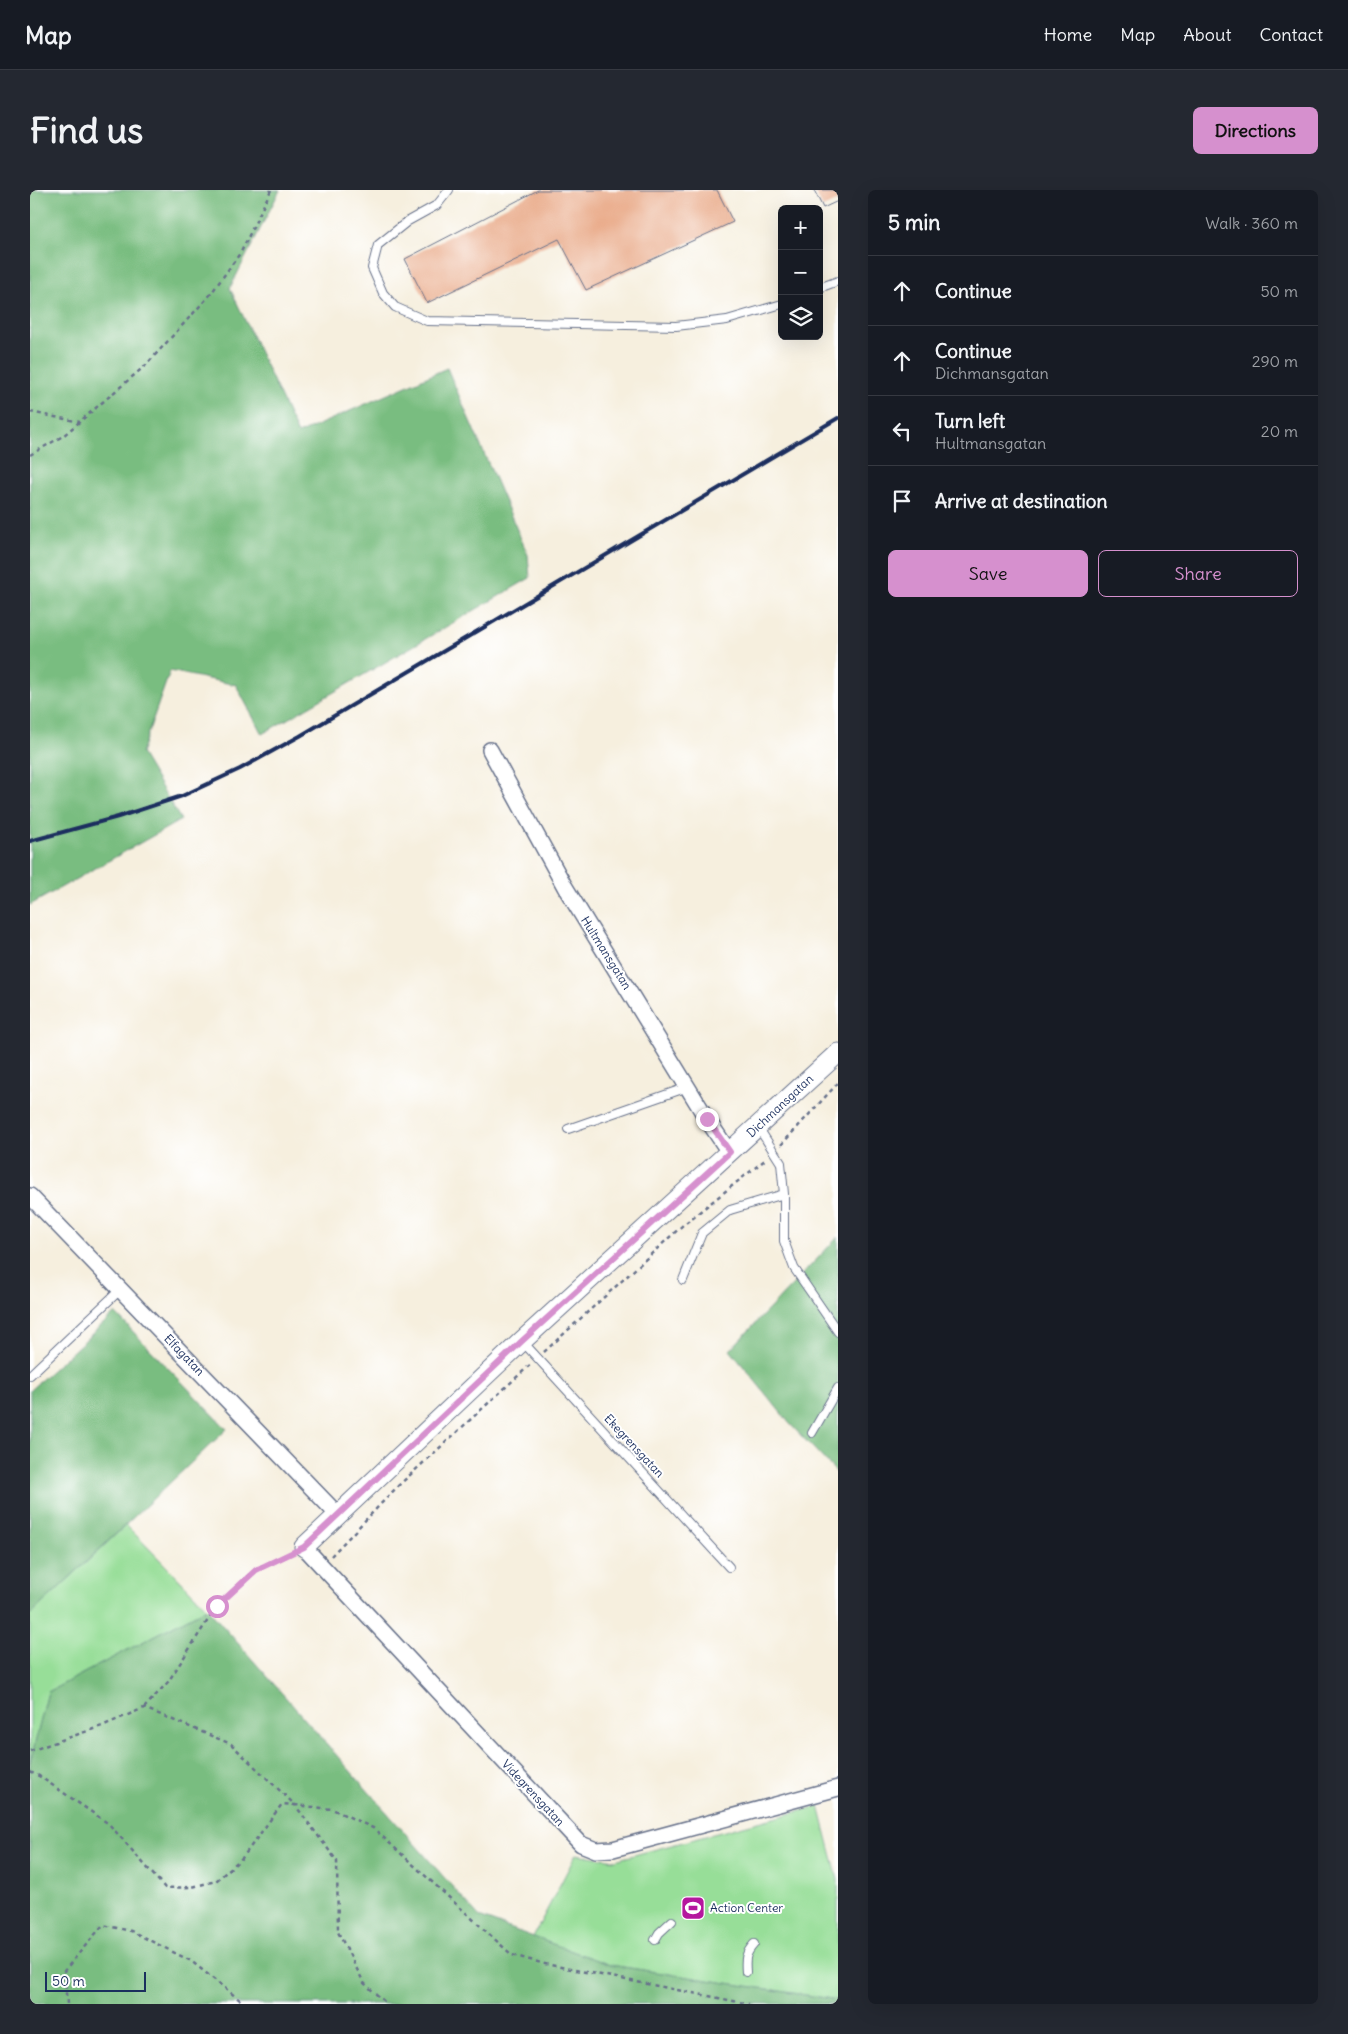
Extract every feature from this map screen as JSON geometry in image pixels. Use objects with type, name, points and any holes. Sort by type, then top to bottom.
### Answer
[{"type":"street","name":"Hultmansgatan","points":[[490,750],[565,887],[730,1152]]},
{"type":"street","name":"Dichmansgatan","points":[[304,1547],[522,1341],[838,1053]]},
{"type":"street","name":"Elfagatan","points":[[30,1196],[337,1514]]},
{"type":"street","name":"Videgrensgatan","points":[[304,1547],[581,1844],[596,1850],[613,1849],[838,1788]]},
{"type":"lane","points":[[449,190],[437,205],[408,221],[378,245],[372,268],[383,293],[395,307],[427,321],[676,326],[726,320],[778,305]]},
{"type":"lane","points":[[823,287],[838,281]]},
{"type":"lane","points":[[568,1129],[688,1087]]},
{"type":"lane","points":[[758,1127],[781,1163],[784,1194],[784,1241],[794,1268],[838,1332]]},
{"type":"lane","points":[[683,1280],[702,1233],[730,1210],[784,1194]]},
{"type":"lane","points":[[30,1375],[121,1289]]},
{"type":"lane","name":"Ekegrensgatan","points":[[522,1341],[729,1567]]},
{"type":"lane","points":[[812,1434],[838,1388]]},
{"type":"lane","points":[[655,1940],[659,1933],[672,1921]]},
{"type":"lane","points":[[746,1972],[746,1953],[754,1944]]},
{"type":"path","points":[[30,456],[63,436],[146,365],[210,295],[240,252],[271,190]]},
{"type":"path","points":[[30,412],[80,422]]},
{"type":"path","points":[[322,1567],[398,1486],[683,1225],[774,1152],[838,1082]]},
{"type":"path","points":[[30,1751],[102,1726],[144,1708],[168,1682],[217,1606],[256,1570],[304,1547]]},
{"type":"path","points":[[144,1708],[231,1744],[295,1805],[337,1861],[338,1932],[364,1983],[387,2004]]},
{"type":"path","points":[[30,1772],[40,1776],[109,1824],[165,1888],[192,1887],[216,1881],[243,1857],[282,1804],[332,1809],[372,1828],[512,1956],[749,2004]]},
{"type":"path","points":[[67,2004],[64,1972],[103,1926],[131,1931],[191,1961],[245,2004]]},
{"type":"green space","points":[[30,190],[280,190],[230,288],[298,434],[447,368],[528,555],[530,578],[262,734],[236,685],[170,671],[141,753],[181,820],[30,905]]},
{"type":"green space","points":[[838,1237],[838,1474],[790,1424],[730,1350]]},
{"type":"green space","points":[[115,1313],[227,1429],[30,1615],[30,1390]]},
{"type":"green space","points":[[126,1525],[207,1608],[48,1692],[30,1763],[30,1615]]},
{"type":"green space","points":[[207,1608],[479,1917],[610,1965],[838,2000],[838,2004],[30,2004],[30,1763],[48,1692]]},
{"type":"green space","name":"Action Center","points":[[819,1806],[838,1880],[838,2000],[610,1965],[533,1937],[576,1854],[615,1860]]},
{"type":"building","points":[[538,190],[717,190],[733,222],[586,290],[559,239],[427,303],[405,259]]},
{"type":"building","points":[[814,190],[838,190],[838,201],[823,208]]},
{"type":"railway","points":[[30,841],[118,817],[182,796],[240,769],[300,736],[838,418]]},
{"type":"place","name":"Action Center","points":[[693,1908]]},
{"type":"route","points":[[217,1606],[256,1570],[304,1547],[522,1341],[730,1152],[707,1119]]}]
